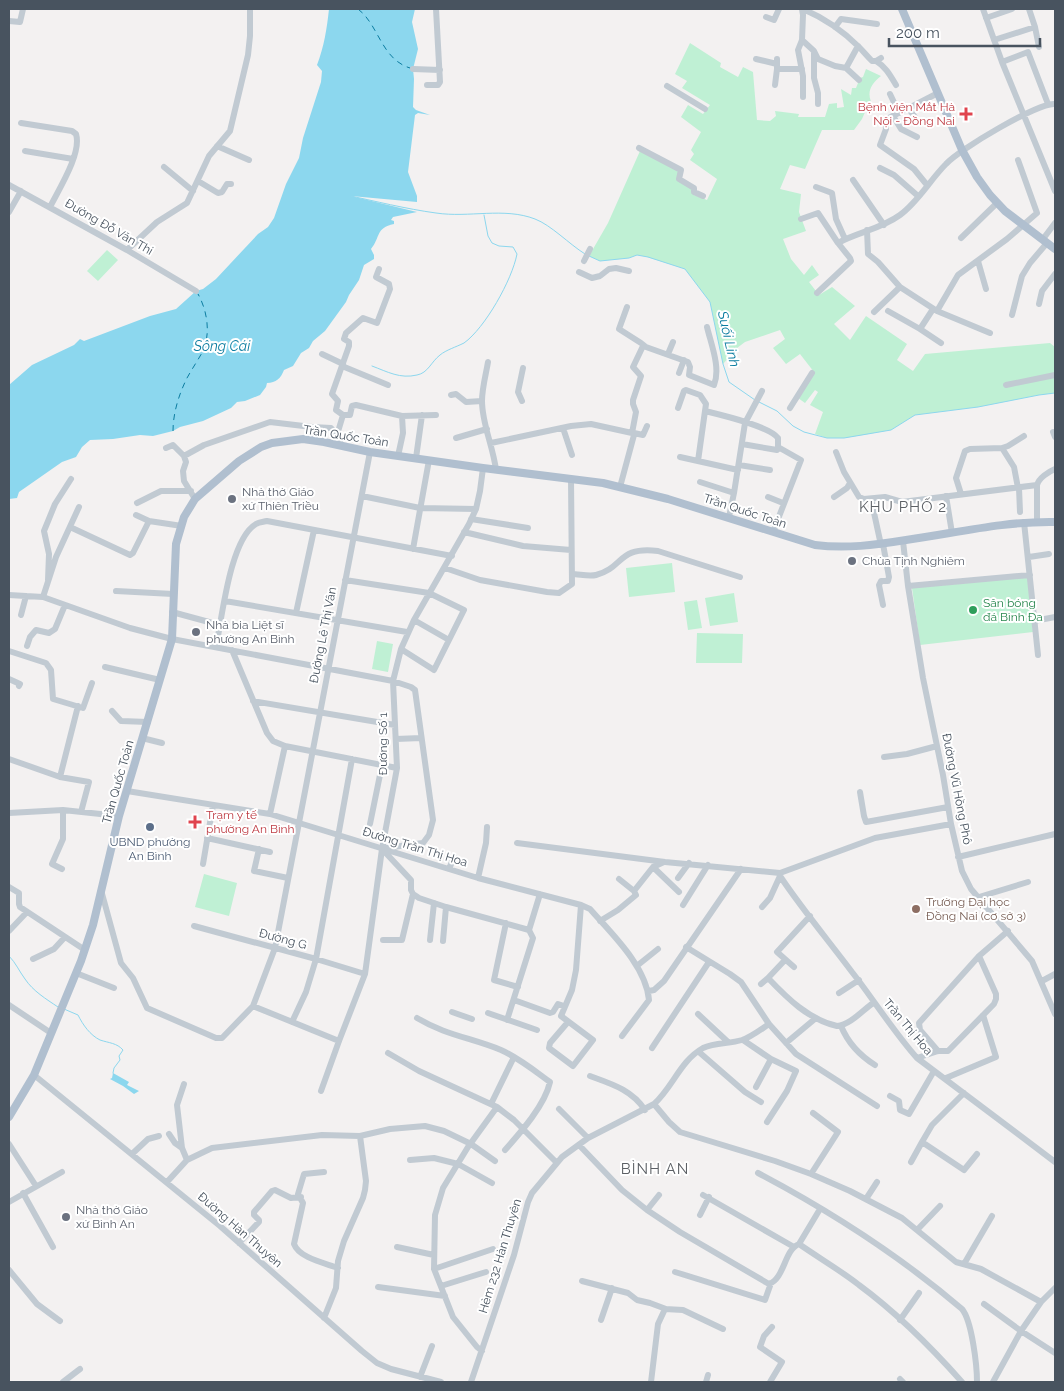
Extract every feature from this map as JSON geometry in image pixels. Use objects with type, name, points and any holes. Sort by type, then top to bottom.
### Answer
[{"type":"main road","points":[[902,9],[962,150],[983,186],[997,203],[1055,249]]},
{"type":"main road","name":"Trần Quốc Toản","points":[[10,1113],[34,1075],[85,950],[119,816],[172,639],[176,544],[184,517],[195,499],[239,461],[261,448],[272,443],[303,439],[370,452],[620,487],[729,517],[815,545],[831,547],[882,544],[997,524],[1037,521],[1055,522]]},
{"type":"street","points":[[9,22],[20,22],[23,9]]},
{"type":"street","points":[[127,250],[157,222],[187,203],[209,156],[230,131],[248,55],[250,9]]},
{"type":"street","points":[[427,85],[438,85],[440,82],[436,9]]},
{"type":"street","points":[[766,17],[774,20],[779,9]]},
{"type":"street","points":[[803,97],[804,76],[798,50],[802,40],[803,9],[835,26],[872,61],[879,59],[896,85]]},
{"type":"street","points":[[983,9],[1002,62],[1055,191]]},
{"type":"street","points":[[986,18],[1012,9]]},
{"type":"street","points":[[1029,9],[1039,47]]},
{"type":"street","points":[[835,26],[841,19],[877,24]]},
{"type":"street","points":[[994,40],[1035,27]]},
{"type":"street","points":[[802,40],[814,51],[820,61],[846,68],[859,80]]},
{"type":"street","points":[[846,68],[858,46]]},
{"type":"street","points":[[814,51],[814,78],[818,104]]},
{"type":"street","points":[[838,243],[867,230],[884,225],[901,214],[947,162],[962,150],[1024,115],[1052,104],[1028,52],[1002,62]]},
{"type":"street","points":[[756,59],[802,69]]},
{"type":"street","points":[[775,85],[777,64]]},
{"type":"street","points":[[412,69],[440,70]]},
{"type":"street","points":[[667,86],[705,109]]},
{"type":"street","points":[[927,185],[914,169],[880,145],[886,129],[884,121],[938,93]]},
{"type":"street","points":[[890,94],[901,129],[917,137]]},
{"type":"street","points":[[910,108],[916,117]]},
{"type":"street","points":[[21,123],[72,130],[77,138],[73,159],[50,207]]},
{"type":"street","points":[[217,146],[249,160]]},
{"type":"street","points":[[639,148],[681,170],[679,179],[692,185],[694,192],[702,196]]},
{"type":"street","points":[[25,151],[73,159]]},
{"type":"street","points":[[920,329],[935,310],[958,274],[1008,239],[1038,212],[1018,160]]},
{"type":"street","points":[[164,167],[193,191]]},
{"type":"street","points":[[880,168],[894,175],[918,196]]},
{"type":"street","points":[[853,180],[884,225]]},
{"type":"street","points":[[198,181],[218,193],[222,192],[226,185],[231,184]]},
{"type":"street","name":"Đường Đỗ Văn Thi","points":[[9,185],[127,250],[196,291]]},
{"type":"street","points":[[816,187],[832,193],[836,220],[844,239]]},
{"type":"street","points":[[9,212],[21,191]]},
{"type":"street","points":[[9,197],[15,202]]},
{"type":"street","points":[[961,238],[997,203]]},
{"type":"street","points":[[802,219],[818,213],[851,261],[817,293]]},
{"type":"street","points":[[1012,315],[1025,270],[1055,223]]},
{"type":"street","points":[[867,230],[868,254],[878,262],[900,288],[935,310],[990,333]]},
{"type":"street","points":[[584,262],[590,249]]},
{"type":"street","points":[[978,261],[986,289]]},
{"type":"street","points":[[579,272],[592,278],[600,276],[608,269],[616,268],[630,272]]},
{"type":"street","points":[[379,269],[376,276],[387,282],[391,288],[378,322],[375,323],[363,318],[346,333],[344,339],[349,342],[349,346],[332,394],[337,400],[336,410],[343,415],[350,415],[352,406],[356,405],[402,416],[436,415]]},
{"type":"street","points":[[1039,304],[1042,291],[1055,274]]},
{"type":"street","points":[[874,312],[900,288]]},
{"type":"street","points":[[627,307],[620,329],[643,346],[684,360],[690,364],[689,375],[714,385],[716,367],[707,327]]},
{"type":"street","points":[[888,311],[941,343]]},
{"type":"street","points":[[668,354],[673,342]]},
{"type":"street","points":[[620,487],[633,433],[636,412],[632,404],[641,376],[633,367],[643,346]]},
{"type":"street","points":[[322,354],[388,385]]},
{"type":"street","points":[[679,373],[684,360]]},
{"type":"street","points":[[488,362],[482,401],[486,429],[491,443],[496,470]]},
{"type":"street","points":[[522,401],[518,392],[523,368]]},
{"type":"street","points":[[790,408],[812,372]]},
{"type":"street","points":[[1006,385],[1055,375]]},
{"type":"street","points":[[694,393],[698,380]]},
{"type":"street","points":[[678,408],[684,390],[700,395],[705,401],[698,461]]},
{"type":"street","points":[[451,395],[456,394],[466,402],[482,401]]},
{"type":"street","points":[[729,517],[745,423],[761,394]]},
{"type":"street","points":[[705,411],[774,434],[778,438],[778,447]]},
{"type":"street","points":[[337,435],[343,415]]},
{"type":"street","points":[[416,458],[422,415]]},
{"type":"street","points":[[398,456],[403,433],[402,416]]},
{"type":"street","points":[[184,456],[204,445],[270,422],[330,428],[337,435],[342,446]]},
{"type":"street","points":[[491,443],[591,424],[643,435],[647,426]]},
{"type":"street","points":[[563,428],[572,455]]},
{"type":"street","points":[[456,438],[486,429]]},
{"type":"street","points":[[961,494],[956,478],[965,451],[1002,448],[1024,436]]},
{"type":"street","points":[[742,444],[777,450],[778,447]]},
{"type":"street","points":[[166,448],[174,445],[184,456],[186,462],[183,471],[184,481],[195,499]]},
{"type":"street","points":[[773,532],[801,460],[778,447]]},
{"type":"street","points":[[1002,448],[1014,467],[1019,488],[1020,512]]},
{"type":"street","name":"Đường Lê Thị Vân","points":[[253,1006],[275,948],[370,452]]},
{"type":"street","points":[[836,452],[850,483],[860,497],[864,499],[885,497],[902,502],[1037,485]]},
{"type":"street","points":[[680,457],[770,470]]},
{"type":"street","points":[[413,549],[429,460]]},
{"type":"street","name":"Đường Số 1","points":[[321,1090],[365,974],[382,849],[397,768],[393,681],[401,649],[407,632],[452,556],[476,509],[483,468]]},
{"type":"street","points":[[1037,521],[1038,482],[1055,469]]},
{"type":"street","points":[[48,580],[49,554],[44,530],[55,504],[72,479]]},
{"type":"street","points":[[445,568],[480,580],[523,589],[559,593],[572,584],[571,479]]},
{"type":"street","points":[[700,482],[734,493]]},
{"type":"street","points":[[834,498],[847,488],[850,483]]},
{"type":"street","points":[[137,503],[161,491],[190,491]]},
{"type":"street","points":[[362,496],[420,508],[476,509]]},
{"type":"street","points":[[946,496],[952,533]]},
{"type":"street","points":[[768,497],[783,503]]},
{"type":"street","points":[[871,499],[889,577],[888,580],[882,581],[879,585],[883,605]]},
{"type":"street","points":[[43,597],[48,580],[79,508]]},
{"type":"street","points":[[136,514],[149,521],[182,526]]},
{"type":"street","points":[[471,519],[528,528]]},
{"type":"street","points":[[70,527],[130,555],[133,553],[149,521]]},
{"type":"street","points":[[216,647],[235,556],[244,536],[257,523],[267,522],[452,556]]},
{"type":"street","points":[[1024,522],[1038,655]]},
{"type":"street","points":[[296,613],[314,530]]},
{"type":"street","points":[[464,532],[523,546],[572,550]]},
{"type":"street","name":"Đường Vũ Hồng Phô","points":[[903,541],[908,586],[923,678],[938,746],[958,857],[966,880],[1032,961],[1042,980],[1055,1014]]},
{"type":"street","points":[[572,574],[597,575],[628,553],[644,549],[658,551],[740,577]]},
{"type":"street","points":[[1029,557],[1049,554]]},
{"type":"street","points":[[908,586],[1030,575]]},
{"type":"street","points":[[345,580],[429,593],[464,610],[434,670],[401,649]]},
{"type":"street","points":[[116,591],[173,594]]},
{"type":"street","points":[[9,594],[43,597],[130,628],[172,639],[393,681],[411,687],[415,690],[433,820],[432,826],[423,843],[382,849]]},
{"type":"street","points":[[21,615],[26,596]]},
{"type":"street","points":[[225,601],[407,632]]},
{"type":"street","points":[[27,646],[36,630],[49,633],[55,629],[65,605]]},
{"type":"street","points":[[172,612],[220,625]]},
{"type":"street","points":[[1034,621],[1055,617]]},
{"type":"street","points":[[414,620],[449,640]]},
{"type":"street","points":[[232,650],[253,701],[270,737],[274,741],[285,746],[397,768]]},
{"type":"street","points":[[9,652],[46,663],[51,670],[53,699],[83,708],[92,682]]},
{"type":"street","points":[[106,667],[160,680]]},
{"type":"street","points":[[9,680],[18,683],[19,686]]},
{"type":"street","points":[[253,701],[395,725]]},
{"type":"street","points":[[60,777],[78,706]]},
{"type":"street","points":[[112,712],[121,720],[148,722]]},
{"type":"street","points":[[142,738],[162,743]]},
{"type":"street","points":[[396,739],[421,738]]},
{"type":"street","points":[[270,814],[285,746]]},
{"type":"street","points":[[884,757],[907,754],[938,746]]},
{"type":"street","points":[[9,759],[60,777],[89,782],[81,812]]},
{"type":"street","points":[[292,1022],[306,992],[316,959],[352,759]]},
{"type":"street","points":[[370,824],[382,765]]},
{"type":"street","name":"Đường Trần Thị Hoa","points":[[127,791],[270,814],[478,878],[581,904],[590,909],[638,965],[649,990]]},
{"type":"street","points":[[860,792],[866,822],[948,807]]},
{"type":"street","points":[[203,864],[213,805]]},
{"type":"street","points":[[62,869],[52,864],[63,839],[64,810]]},
{"type":"street","points":[[9,813],[64,810],[119,816]]},
{"type":"street","points":[[517,843],[665,862],[780,874],[875,838],[951,824]]},
{"type":"street","points":[[478,878],[486,843],[486,827]]},
{"type":"street","points":[[958,857],[1055,834]]},
{"type":"street","points":[[207,838],[270,852]]},
{"type":"street","points":[[259,849],[254,871],[288,878]]},
{"type":"street","points":[[382,849],[412,880],[411,890],[413,894],[402,940],[382,940]]},
{"type":"street","points":[[448,869],[454,857]]},
{"type":"street","points":[[634,891],[653,867],[665,862]]},
{"type":"street","points":[[678,878],[689,863]]},
{"type":"street","points":[[683,905],[708,865]]},
{"type":"street","points":[[653,867],[679,892]]},
{"type":"street","points":[[622,1036],[650,1000],[649,990],[654,990],[664,981],[741,869]]},
{"type":"street","points":[[762,907],[770,898],[780,874]]},
{"type":"street","name":"Trần Thị Hoa","points":[[780,874],[791,892],[859,980],[873,1003],[918,1058],[1055,1162]]},
{"type":"street","points":[[600,921],[618,910],[636,895],[634,891],[619,879]]},
{"type":"street","points":[[979,897],[1028,882]]},
{"type":"street","points":[[9,887],[19,893],[18,904],[85,950]]},
{"type":"street","points":[[101,890],[121,962],[134,978],[147,1008],[216,1038],[222,1038],[253,1006],[338,1041]]},
{"type":"street","points":[[413,894],[446,908],[506,922],[529,930]]},
{"type":"street","points":[[507,1020],[533,938],[529,930],[540,894]]},
{"type":"street","points":[[430,940],[434,903]]},
{"type":"street","points":[[568,1022],[550,1044],[549,1048],[573,1066],[593,1040],[561,1016],[572,990],[576,970],[581,904]]},
{"type":"street","points":[[443,941],[446,908]]},
{"type":"street","points":[[9,931],[28,912]]},
{"type":"street","points":[[794,967],[777,952],[810,916]]},
{"type":"street","points":[[506,922],[494,980],[518,987]]},
{"type":"street","name":"Đường G","points":[[194,926],[365,974]]},
{"type":"street","points":[[938,1051],[920,1030],[920,1023],[979,956],[1008,931]]},
{"type":"street","points":[[33,958],[54,949],[65,937]]},
{"type":"street","points":[[686,947],[741,982],[769,1024],[796,1054],[877,1106]]},
{"type":"street","points":[[638,965],[658,948]]},
{"type":"street","points":[[918,1058],[938,1051],[948,1051],[994,1004],[996,994],[979,956]]},
{"type":"street","points":[[761,984],[785,960]]},
{"type":"street","points":[[652,1048],[709,962]]},
{"type":"street","points":[[76,973],[114,988]]},
{"type":"street","points":[[1042,980],[1055,974]]},
{"type":"street","points":[[768,978],[786,997],[816,1018],[833,1025],[841,1026],[873,1003]]},
{"type":"street","points":[[838,993],[859,980]]},
{"type":"street","points":[[514,1000],[550,1013],[553,1012],[558,1004],[564,1006]]},
{"type":"street","points":[[9,1005],[51,1034]]},
{"type":"street","points":[[452,1012],[472,1019]]},
{"type":"street","points":[[488,1013],[537,1030]]},
{"type":"street","points":[[698,1014],[728,1042]]},
{"type":"street","points":[[946,1078],[996,1057],[983,1015]]},
{"type":"street","points":[[418,1018],[446,1033],[514,1057],[550,1082],[543,1100],[524,1130],[504,1150]]},
{"type":"street","points":[[786,1043],[816,1018]]},
{"type":"street","name":"Hẻm 232 Hàn Thuyên","points":[[471,1382],[514,1255],[528,1202],[532,1193],[556,1162],[588,1138],[654,1104],[662,1097],[679,1070],[705,1048],[743,1040],[769,1024]]},
{"type":"street","points":[[841,1026],[857,1052],[875,1065]]},
{"type":"street","points":[[743,1040],[771,1060],[794,1069],[796,1072],[787,1091],[767,1122]]},
{"type":"street","points":[[699,1052],[744,1092],[761,1102]]},
{"type":"street","points":[[388,1053],[419,1071],[494,1106],[514,1120],[556,1162]]},
{"type":"street","points":[[482,1351],[457,1323],[434,1269],[435,1215],[443,1188],[494,1106],[514,1057]]},
{"type":"street","points":[[756,1087],[771,1060]]},
{"type":"street","points":[[890,1096],[899,1101],[900,1110],[909,1114],[934,1072]]},
{"type":"street","name":"Đường Hàn Thuyên","points":[[34,1075],[167,1182],[377,1363],[391,1369],[441,1382]]},
{"type":"street","points":[[590,1076],[626,1090],[635,1096],[645,1110]]},
{"type":"street","points":[[184,1084],[177,1104],[182,1148],[187,1160]]},
{"type":"street","points":[[911,1162],[932,1125],[964,1093]]},
{"type":"street","points":[[654,1104],[680,1132],[775,1161],[811,1174],[866,1199],[902,1218],[956,1262],[981,1269],[1040,1302]]},
{"type":"street","points":[[559,1109],[588,1138]]},
{"type":"street","points":[[811,1174],[838,1132],[813,1113]]},
{"type":"street","points":[[167,1182],[187,1160],[209,1149],[218,1147],[322,1135],[360,1136],[390,1129],[424,1126],[444,1131],[471,1144],[495,1161]]},
{"type":"street","points":[[169,1134],[175,1144],[182,1148]]},
{"type":"street","points":[[132,1154],[148,1139],[159,1136]]},
{"type":"street","points":[[324,1318],[336,1288],[344,1241],[365,1190],[360,1136]]},
{"type":"street","points":[[922,1142],[964,1170],[977,1154]]},
{"type":"street","points":[[9,1144],[36,1186]]},
{"type":"street","points":[[579,1145],[616,1185],[647,1210],[680,1232],[771,1283]]},
{"type":"street","points":[[410,1160],[434,1158],[458,1164],[492,1183]]},
{"type":"street","points":[[9,1202],[62,1172]]},
{"type":"street","points":[[324,1172],[304,1174],[298,1194],[303,1203],[294,1244],[295,1248],[306,1256],[338,1268]]},
{"type":"street","points":[[758,1173],[820,1209],[894,1256],[962,1309],[966,1316],[974,1353],[977,1382]]},
{"type":"street","points":[[866,1199],[877,1182]]},
{"type":"street","points":[[239,1243],[259,1222],[260,1220],[254,1215],[254,1212],[272,1191],[275,1190],[291,1198],[301,1197]]},
{"type":"street","points":[[23,1193],[53,1247]]},
{"type":"street","points":[[647,1210],[659,1196]]},
{"type":"street","points":[[700,1215],[706,1196],[796,1246],[859,1284],[934,1352],[962,1382]]},
{"type":"street","points":[[917,1230],[940,1206]]},
{"type":"street","points":[[675,1272],[765,1300],[771,1283],[780,1273],[820,1209]]},
{"type":"street","points":[[964,1264],[992,1216]]},
{"type":"street","points":[[397,1247],[434,1255]]},
{"type":"street","points":[[434,1269],[493,1249]]},
{"type":"street","points":[[9,1270],[37,1304],[60,1321]]},
{"type":"street","points":[[441,1286],[486,1272]]},
{"type":"street","points":[[582,1281],[628,1293],[637,1300],[666,1309],[683,1310],[723,1329]]},
{"type":"street","points":[[378,1287],[445,1296]]},
{"type":"street","points":[[601,1320],[612,1288]]},
{"type":"street","points":[[993,1382],[1021,1331],[1040,1302],[1055,1288]]},
{"type":"street","points":[[900,1320],[919,1293]]},
{"type":"street","points":[[984,1304],[1055,1353]]},
{"type":"street","points":[[651,1382],[658,1324],[666,1309]]},
{"type":"street","points":[[770,1382],[782,1362],[760,1347],[764,1336],[772,1327]]},
{"type":"street","points":[[420,1377],[432,1346]]},
{"type":"street","points":[[63,1382],[80,1369]]},
{"type":"green space","points":[[690,43],[721,63],[720,67],[738,77],[743,67],[753,72],[757,120],[770,121],[776,116],[775,111],[799,114],[798,117],[825,117],[829,104],[837,103],[837,108],[844,107],[841,89],[851,95],[852,88],[856,88],[866,69],[881,76],[873,84],[870,91],[870,100],[875,109],[866,110],[854,130],[822,130],[805,169],[790,165],[780,189],[801,194],[799,212],[806,231],[783,239],[791,259],[804,275],[812,265],[819,275],[809,282],[819,295],[832,287],[855,306],[834,324],[850,340],[866,316],[907,344],[897,360],[913,371],[925,354],[1050,343],[1055,347],[1055,393],[978,407],[915,415],[891,430],[844,438],[827,438],[815,434],[823,412],[810,405],[818,392],[815,390],[805,403],[798,398],[814,372],[800,354],[786,364],[773,348],[785,339],[780,330],[745,342],[723,364],[710,302],[685,269],[637,255],[629,258],[600,261],[589,256],[608,223],[640,151],[679,171],[677,177],[691,187],[694,195],[707,200],[717,179],[690,160],[694,154],[691,150],[701,132],[681,117],[688,105],[703,114],[710,105],[682,88],[687,81],[675,74]]},
{"type":"green space","points":[[107,250],[118,260],[98,281],[87,271]]},
{"type":"green space","points":[[672,563],[675,592],[629,597],[626,568]]},
{"type":"green space","name":"Sân bóng đá Bình Đa","points":[[1028,577],[1033,632],[920,645],[912,588]]},
{"type":"green space","points":[[734,593],[738,622],[710,626],[705,598]]},
{"type":"green space","points":[[697,600],[702,628],[688,630],[684,602]]},
{"type":"green space","points":[[697,633],[743,634],[742,663],[696,663]]},
{"type":"green space","points":[[377,641],[393,644],[388,672],[372,669]]},
{"type":"green space","points":[[204,874],[237,883],[229,916],[195,907]]},
{"type":"water","name":"Sông Cái","points":[[329,9],[415,9],[412,22],[418,49],[413,69],[413,107],[430,115],[418,113],[415,115],[408,172],[417,196],[417,202],[351,196],[417,212],[393,217],[391,220],[394,221],[394,224],[381,231],[371,249],[374,259],[364,265],[359,280],[346,302],[325,331],[313,341],[309,348],[301,353],[293,366],[284,370],[280,378],[267,383],[260,395],[237,402],[231,408],[203,421],[180,427],[173,431],[153,436],[140,435],[90,440],[82,447],[76,457],[62,462],[19,492],[17,498],[9,499],[9,385],[32,365],[74,345],[80,339],[84,341],[150,316],[176,309],[196,291],[203,289],[216,279],[258,234],[268,227],[274,218],[286,184],[299,158],[303,138],[321,82],[322,71],[317,65],[325,37]]},
{"type":"water","points":[[113,1073],[129,1082],[127,1085],[139,1091],[134,1094],[110,1079]]},
{"type":"waterway","name":"Suối Linh","points":[[346,195],[436,213],[499,213],[523,216],[541,222],[585,254]]},
{"type":"waterway","points":[[372,366],[389,373],[405,376],[421,374],[440,355],[464,343],[489,315],[510,277],[517,254],[513,247],[499,246],[492,243],[488,236],[484,215]]},
{"type":"waterway","name":"Suối Linh","points":[[589,256],[600,261],[629,258],[637,255],[685,269],[710,302],[723,364],[729,382],[755,400]]},
{"type":"waterway","name":"Suối Linh","points":[[759,402],[777,411],[793,426],[804,432],[827,438],[844,438],[891,430],[915,415],[978,407],[1055,393]]},
{"type":"waterway","points":[[9,956],[32,987],[58,1007]]},
{"type":"waterway","points":[[64,1009],[78,1015],[87,1029],[96,1038],[123,1050],[113,1073]]},
{"type":"ferry route","points":[[358,9],[371,24],[386,50],[400,64],[410,68]]},
{"type":"ferry route","points":[[173,431],[175,411],[179,397],[187,378],[203,351],[207,337],[206,314],[198,294]]},
{"type":"place","name":"Bệnh viện Mắt Hà Nội - Đồng Nai","points":[[966,114]]},
{"type":"place","name":"Nhà thờ Giáo xứ Thiên Triều","points":[[232,499]]},
{"type":"place","name":"Chùa Tịnh Nghiêm","points":[[852,561]]},
{"type":"place","name":"Sân bóng đá Bình Đa","points":[[973,610]]},
{"type":"place","name":"Nhà bia Liệt sĩ phường An Bình","points":[[196,632]]},
{"type":"place","name":"Trạm y tế phường An Bình","points":[[195,822]]},
{"type":"place","name":"UBND phường An Bình","points":[[150,827]]},
{"type":"place","name":"Trường Đại học Đồng Nai (cơ sở 3)","points":[[916,909]]},
{"type":"place","name":"Nhà thờ Giáo xứ Bình An","points":[[66,1217]]},
{"type":"district","name":"KHU PHỐ 2","points":[[903,507]]},
{"type":"district","name":"BÌNH AN","points":[[655,1169]]}]
